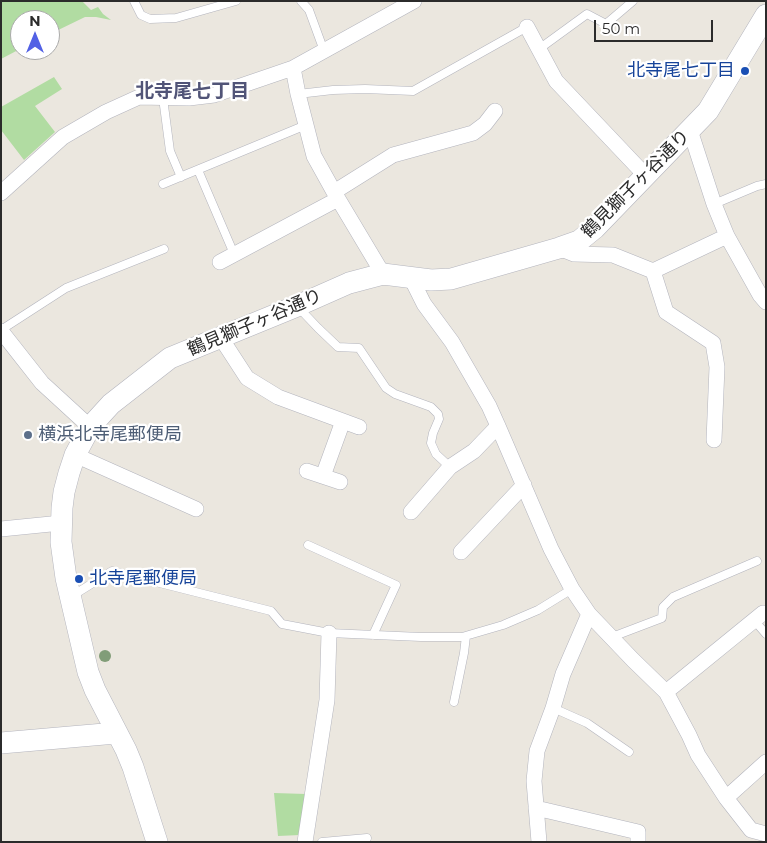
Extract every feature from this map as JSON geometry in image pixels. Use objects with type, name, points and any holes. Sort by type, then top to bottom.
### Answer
[{"type":"main road","name":"鶴見獅子ヶ谷通り","points":[[158,842],[126,750],[95,690],[88,672],[63,560],[61,524],[64,492],[76,455],[90,427],[111,404],[170,358],[222,338],[349,283],[383,274],[431,280],[451,279],[579,241],[596,228],[708,111],[766,15]]},
{"type":"main road","points":[[1,743],[116,733]]},
{"type":"street","points":[[1,194],[62,137],[106,112],[139,97],[189,98],[214,95],[293,68],[406,3]]},
{"type":"street","points":[[527,27],[556,81],[646,176]]},
{"type":"street","points":[[293,68],[314,156],[383,274]]},
{"type":"street","points":[[220,262],[336,195],[393,155],[473,133],[485,124],[495,111]]},
{"type":"street","points":[[690,130],[726,236],[760,295],[766,302]]},
{"type":"street","points":[[559,248],[574,254],[613,255],[653,271],[726,236]]},
{"type":"street","points":[[653,271],[666,312],[713,343],[718,367],[714,440]]},
{"type":"street","points":[[412,278],[424,304],[452,342],[489,406],[551,549],[572,589],[589,614],[666,692],[698,755],[726,798],[759,834]]},
{"type":"street","points":[[1,330],[42,383],[90,427]]},
{"type":"street","points":[[222,338],[247,378],[278,397],[359,427]]},
{"type":"street","points":[[323,476],[343,421]]},
{"type":"street","points":[[411,512],[450,467],[474,451],[498,426]]},
{"type":"street","points":[[76,455],[196,510]]},
{"type":"street","points":[[307,471],[340,482]]},
{"type":"street","points":[[461,552],[524,486]]},
{"type":"street","points":[[1,529],[61,524]]},
{"type":"street","points":[[539,842],[534,781],[537,751],[563,674],[589,614]]},
{"type":"street","points":[[666,692],[758,617]]},
{"type":"street","points":[[305,842],[328,700],[329,633]]},
{"type":"street","points":[[726,798],[766,762]]},
{"type":"street","points":[[536,808],[638,832],[638,842]]},
{"type":"lane","points":[[134,1],[141,15],[150,19],[176,18],[236,1]]},
{"type":"lane","points":[[301,1],[309,10],[324,51]]},
{"type":"lane","points":[[539,49],[587,14],[606,24],[633,1]]},
{"type":"lane","points":[[298,94],[341,90],[413,91],[527,27]]},
{"type":"lane","points":[[162,98],[170,151],[181,177]]},
{"type":"lane","points":[[163,184],[306,125]]},
{"type":"lane","points":[[198,170],[234,254]]},
{"type":"lane","points":[[714,204],[766,184]]},
{"type":"lane","points":[[1,330],[66,288],[164,249]]},
{"type":"lane","points":[[297,306],[338,347],[359,348],[386,388],[395,394],[431,407],[438,414],[439,419],[431,443],[436,454],[450,467]]},
{"type":"lane","points":[[308,545],[396,585],[373,635]]},
{"type":"lane","points":[[612,637],[662,618],[663,607],[673,597],[757,561]]},
{"type":"lane","points":[[70,597],[112,571],[271,611],[282,624],[329,633],[421,637],[466,636],[504,626],[538,610],[572,589]]},
{"type":"lane","points":[[758,617],[766,634]]},
{"type":"lane","points":[[454,702],[466,636]]},
{"type":"lane","points":[[553,708],[588,723],[629,752]]},
{"type":"lane","points":[[322,842],[367,838]]},
{"type":"green space","points":[[1,1],[82,1],[91,10],[98,7],[111,20],[85,17],[60,29],[60,10],[10,10],[10,54],[1,59]]},
{"type":"green space","points":[[54,77],[62,89],[35,106],[55,132],[24,160],[1,130],[1,107]]},
{"type":"green space","points":[[274,793],[306,794],[300,835],[278,836]]},
{"type":"place","name":"北寺尾七丁目","points":[[745,71]]},
{"type":"place","name":"横浜北寺尾郵便局","points":[[28,435]]},
{"type":"place","name":"北寺尾郵便局","points":[[79,579]]},
{"type":"district","name":"北寺尾七丁目","points":[[192,91]]}]
